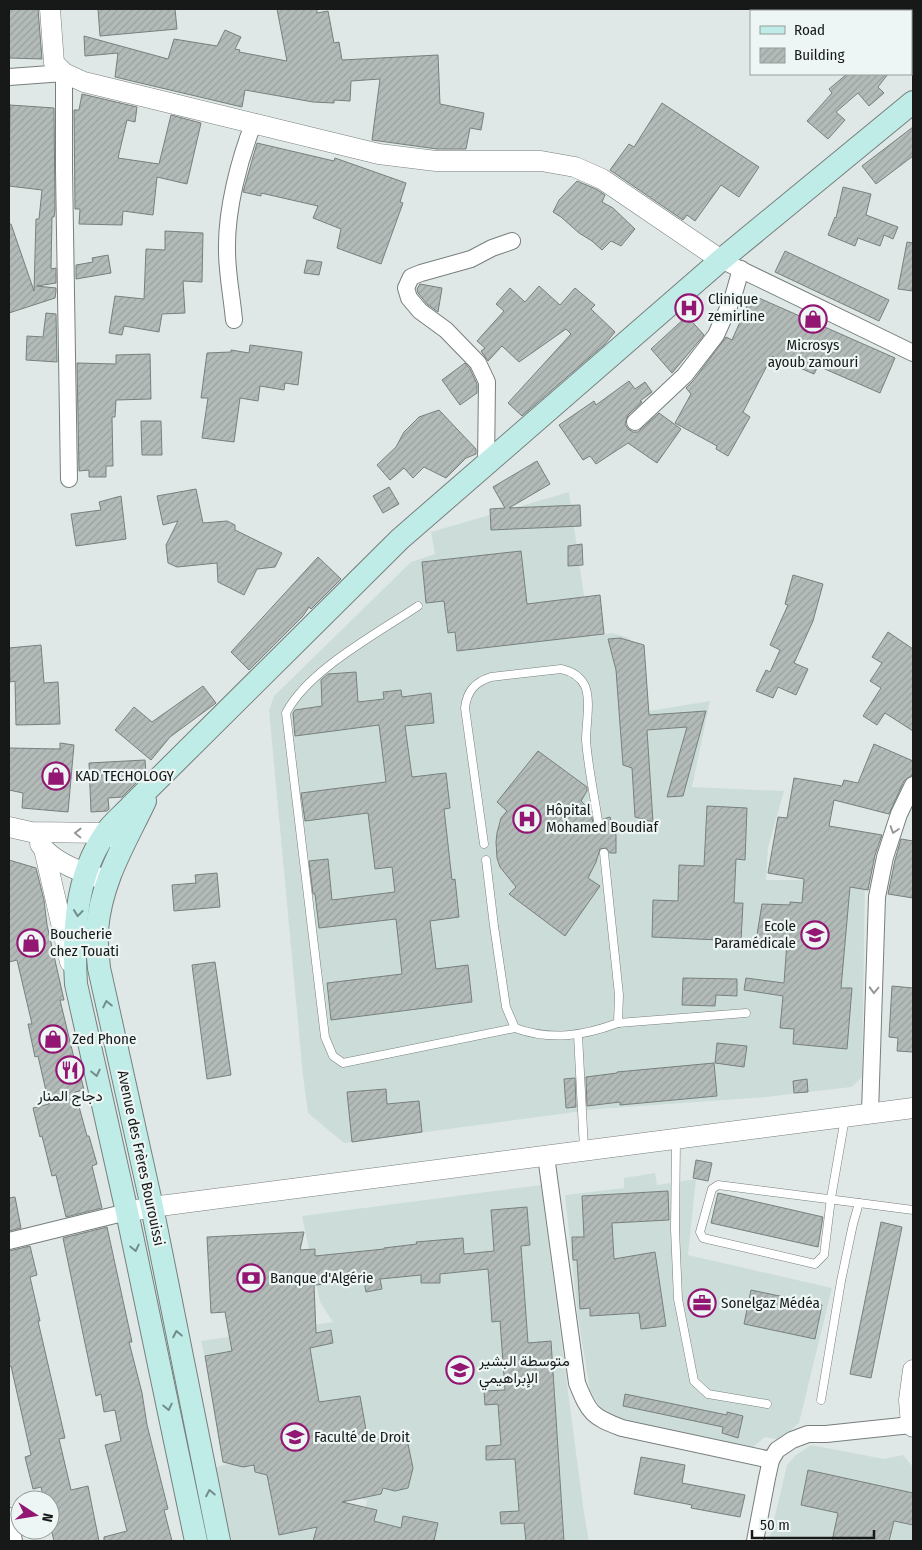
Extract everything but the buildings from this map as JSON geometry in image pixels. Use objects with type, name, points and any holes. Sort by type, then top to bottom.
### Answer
[{"type":"main road","points":[[196,1541],[128,1212],[76,984],[74,947],[79,899],[92,858],[114,838],[153,784],[400,539],[486,465],[731,265],[913,102]]},
{"type":"main road","name":"Avenue des Frères Bourouissi","points":[[114,838],[116,859],[103,896],[97,931],[99,968],[152,1207],[219,1541]]},
{"type":"street","points":[[50,9],[54,62],[64,73],[84,82],[379,154],[436,161],[540,161],[575,167],[602,179],[731,265],[912,348]]},
{"type":"street","points":[[9,77],[64,73]]},
{"type":"street","points":[[64,73],[69,479]]},
{"type":"street","points":[[234,320],[227,252],[228,218],[246,144],[254,122]]},
{"type":"street","points":[[486,465],[487,382],[478,363],[446,330],[420,311],[409,298],[406,288],[411,277],[471,259],[492,248],[512,241]]},
{"type":"street","points":[[634,422],[685,375],[716,335],[733,297],[731,265]]},
{"type":"street","points":[[870,1112],[877,897],[885,857],[899,814],[913,785]]},
{"type":"street","points":[[9,827],[31,832],[114,838]]},
{"type":"street","points":[[31,832],[44,849],[65,864],[109,881]]},
{"type":"street","points":[[44,849],[76,984]]},
{"type":"street","points":[[9,1242],[152,1207],[870,1112],[913,1108]]},
{"type":"street","points":[[546,1156],[577,1383],[586,1407],[601,1420],[622,1428],[771,1460]]},
{"type":"street","points":[[755,1541],[771,1460],[777,1450],[792,1440],[808,1434],[912,1426],[909,1400],[913,1370]]},
{"type":"street","points":[[9,1516],[14,1541]]},
{"type":"lane","points":[[418,606],[325,668],[303,690],[286,713],[325,1037],[333,1056],[343,1063],[515,1028],[536,1035],[578,1034],[618,1022],[746,1013]]},
{"type":"lane","points":[[484,844],[465,708],[470,691],[482,680],[490,677],[561,669],[569,671],[582,681],[586,689],[586,740],[598,821]]},
{"type":"lane","points":[[604,853],[619,995],[618,1022]]},
{"type":"lane","points":[[486,860],[506,1007],[515,1028]]},
{"type":"lane","points":[[578,1034],[584,1151]]},
{"type":"lane","points":[[845,1116],[831,1198],[824,1255],[814,1264],[703,1238],[700,1232],[712,1189],[718,1185],[831,1198],[913,1210]]},
{"type":"lane","points":[[676,1138],[674,1229],[678,1300],[694,1381],[708,1394],[767,1404]]},
{"type":"lane","points":[[821,1400],[841,1281],[853,1224],[860,1202]]},
{"type":"shaded area","name":"Hôpital Mohamed Boudiaf","points":[[569,492],[590,637],[612,633],[629,638],[639,651],[649,711],[710,701],[692,787],[784,791],[768,847],[766,880],[865,880],[862,1077],[852,1087],[766,1097],[598,1109],[344,1143],[308,1113],[269,710],[274,696],[411,562],[435,554],[431,532]]},
{"type":"shaded area","name":"Sonelgaz Médéa","points":[[655,1173],[657,1185],[696,1179],[688,1255],[832,1288],[799,1423],[780,1440],[765,1437],[752,1448],[619,1419],[599,1406],[590,1390],[578,1318],[565,1195],[624,1188],[624,1178]]},
{"type":"shaded area","name":"متوسطة البشير الإبراهيمي","points":[[541,1185],[589,1541],[360,1541],[367,1500],[337,1494],[347,1537],[346,1541],[232,1541],[228,1535],[212,1468],[237,1462],[224,1445],[201,1341],[333,1322],[320,1302],[302,1216]]},
{"type":"shaded area","points":[[811,1445],[884,1459],[903,1455],[913,1467],[913,1541],[769,1541],[787,1465],[796,1455]]},
{"type":"place","name":"Clinique zemirline","points":[[689,308]]},
{"type":"place","name":"Microsys ayoub zamouri","points":[[813,319]]},
{"type":"place","name":"KAD TECHOLOGY","points":[[56,776]]},
{"type":"place","name":"Hôpital Mohamed Boudiaf","points":[[527,819]]},
{"type":"place","name":"Ecole Paramédicale","points":[[815,935]]},
{"type":"place","name":"Boucherie chez Touati","points":[[31,943]]},
{"type":"place","name":"Zed Phone","points":[[53,1039]]},
{"type":"place","name":"دجاج المنار","points":[[70,1070]]},
{"type":"place","name":"Banque d'Algérie","points":[[251,1278]]},
{"type":"place","name":"Sonelgaz Médéa","points":[[702,1303]]},
{"type":"place","name":"متوسطة البشير الإبراهيمي","points":[[460,1370]]},
{"type":"place","name":"Faculté de Droit","points":[[295,1437]]}]
